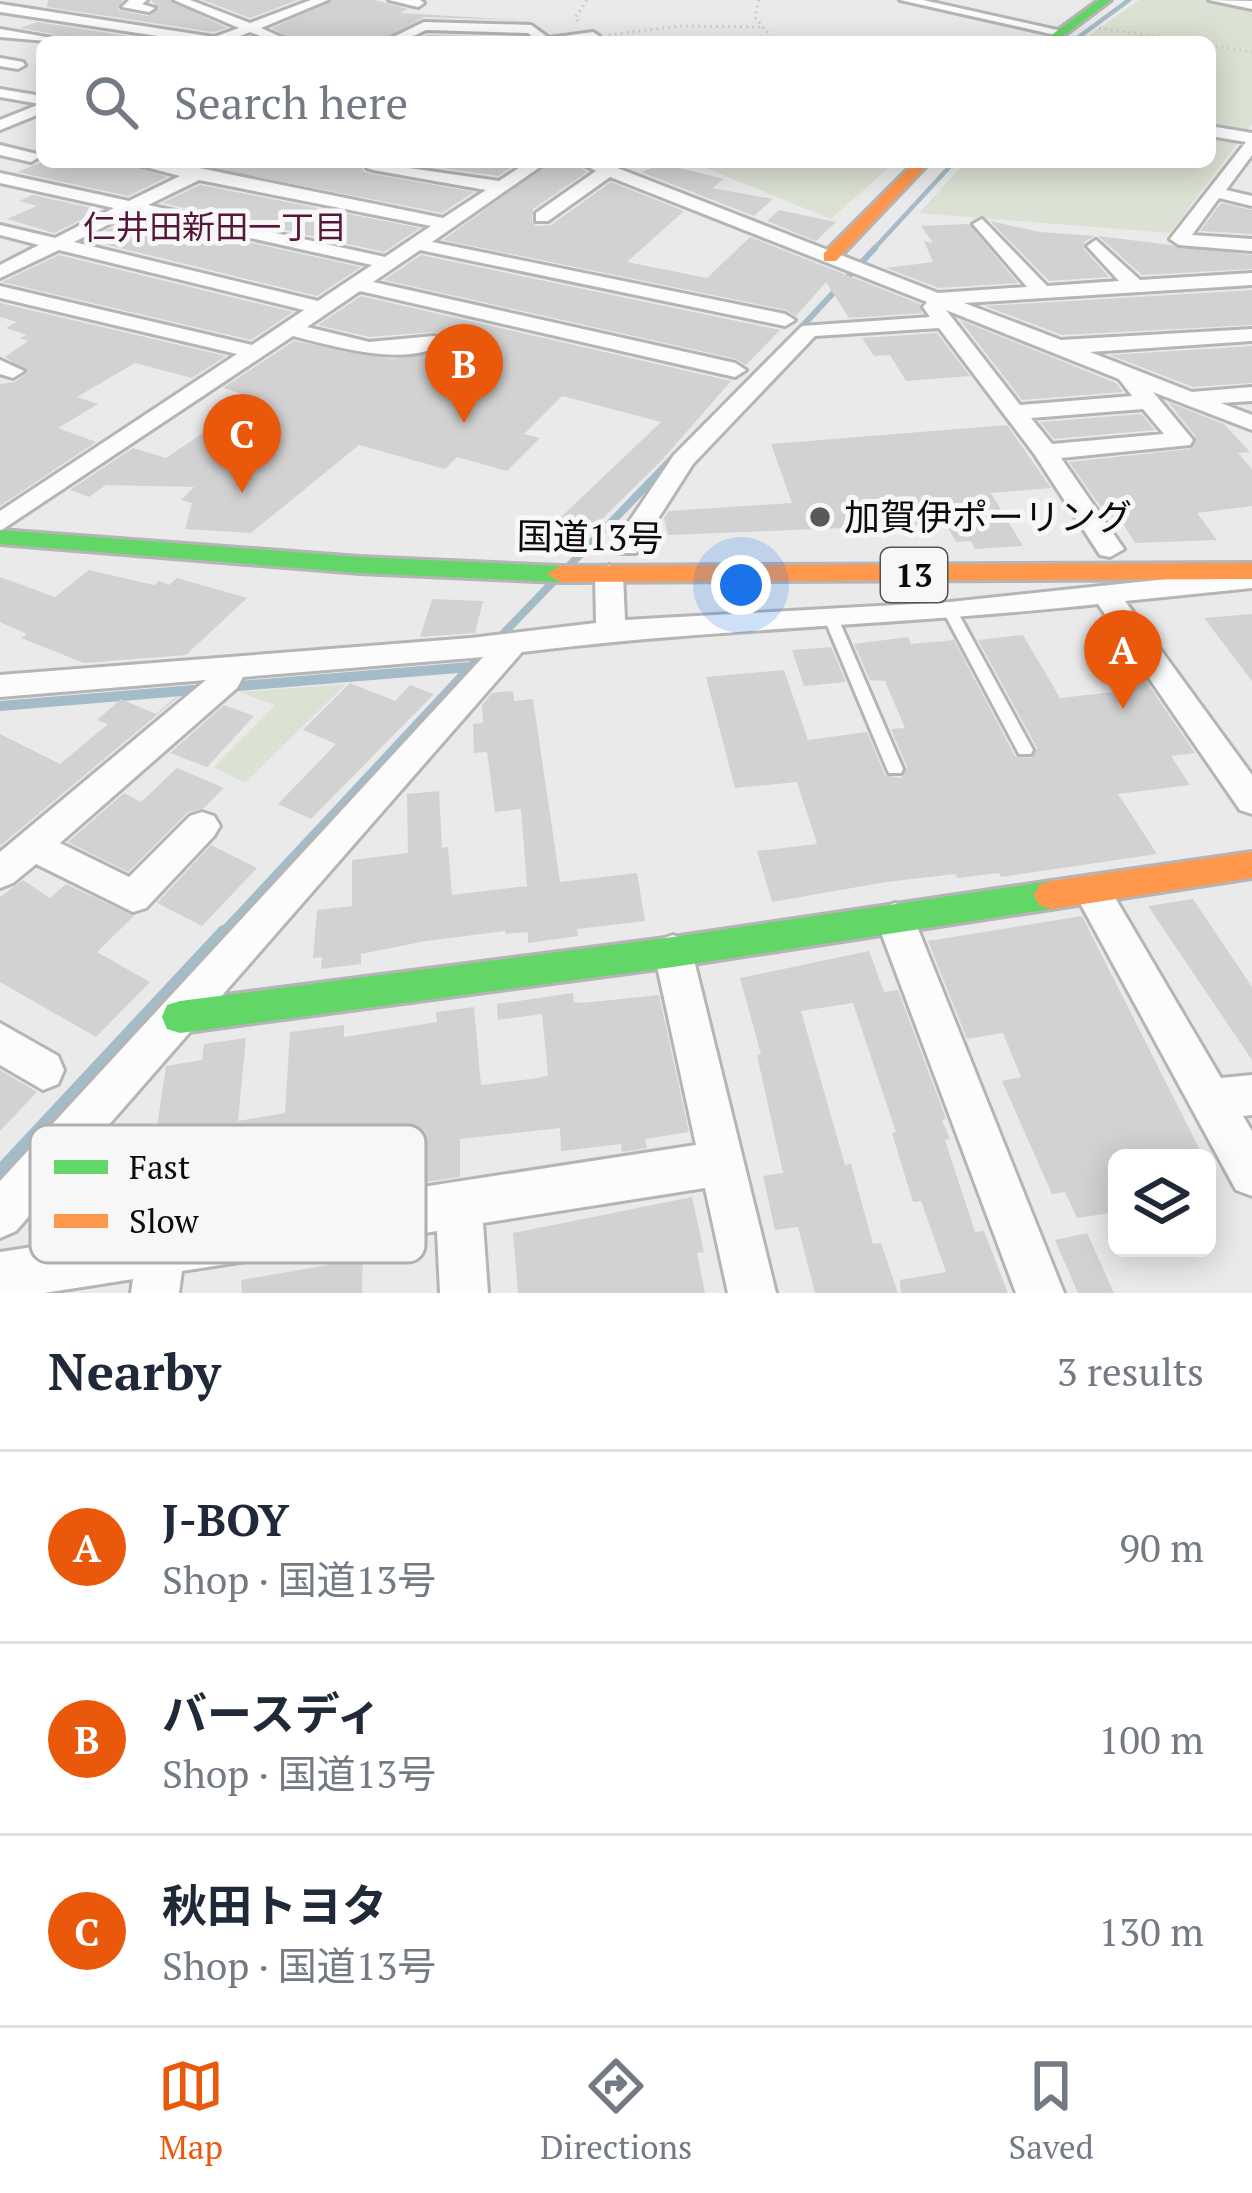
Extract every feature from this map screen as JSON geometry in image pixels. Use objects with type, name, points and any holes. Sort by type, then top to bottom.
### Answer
[{"type":"main road","points":[[1056,36],[1104,14]]},
{"type":"main road","points":[[847,264],[919,168]]},
{"type":"main road","name":"国道13号","points":[[0,537],[360,565],[575,574],[1252,575]]},
{"type":"main road","points":[[179,1017],[674,952],[1252,865]]},
{"type":"street","points":[[0,31],[90,0]]},
{"type":"street","points":[[180,0],[271,36]]},
{"type":"street","points":[[230,36],[322,0]]},
{"type":"street","points":[[395,0],[418,3]]},
{"type":"street","points":[[906,0],[1050,36]]},
{"type":"street","points":[[1215,0],[1252,5]]},
{"type":"street","points":[[0,8],[177,36]]},
{"type":"street","points":[[402,36],[424,26],[531,29],[539,36]]},
{"type":"street","points":[[0,31],[36,39]]},
{"type":"street","points":[[0,62],[18,65]]},
{"type":"street","points":[[0,93],[36,109]]},
{"type":"street","points":[[0,125],[36,111]]},
{"type":"street","points":[[1216,132],[1252,141],[1245,165],[1179,239],[1252,245]]},
{"type":"street","points":[[0,150],[31,157]]},
{"type":"street","points":[[163,168],[446,224]]},
{"type":"street","points":[[0,272],[209,168]]},
{"type":"street","points":[[390,168],[501,188]]},
{"type":"street","points":[[0,523],[530,168]]},
{"type":"street","points":[[601,168],[847,264],[934,305],[1252,424]]},
{"type":"street","points":[[542,218],[608,171]]},
{"type":"street","points":[[0,178],[388,263]]},
{"type":"street","points":[[1217,194],[1252,201]]},
{"type":"street","points":[[982,224],[1042,292]]},
{"type":"street","points":[[0,230],[321,308]]},
{"type":"street","points":[[1223,243],[1252,269]]},
{"type":"street","points":[[417,244],[785,320]]},
{"type":"street","points":[[1096,246],[1135,286]]},
{"type":"street","points":[[626,547],[683,460],[809,331],[934,305],[1042,292],[1252,279]]},
{"type":"street","points":[[356,284],[735,370]]},
{"type":"street","points":[[0,292],[255,352]]},
{"type":"street","points":[[934,305],[1045,452],[1110,549]]},
{"type":"street","points":[[290,328],[369,348],[434,342]]},
{"type":"street","points":[[1052,347],[1252,335]]},
{"type":"street","points":[[1045,452],[1180,440],[1130,379]]},
{"type":"street","points":[[1182,398],[1252,394]]},
{"type":"street","points":[[1014,412],[1148,402]]},
{"type":"street","points":[[609,574],[610,631]]},
{"type":"street","points":[[0,686],[471,648],[610,631],[1108,598],[1252,575]]},
{"type":"street","points":[[1108,598],[1252,801]]},
{"type":"street","points":[[81,1125],[512,644]]},
{"type":"street","points":[[0,873],[226,680],[231,666]]},
{"type":"street","points":[[32,845],[133,897],[202,826]]},
{"type":"street","points":[[1091,890],[1232,1098],[1252,1174]]},
{"type":"street","points":[[895,919],[1040,1293]]},
{"type":"street","points":[[674,952],[752,1293]]},
{"type":"street","points":[[0,1042],[43,1070]]},
{"type":"street","points":[[426,1213],[722,1163]]},
{"type":"street","points":[[0,1215],[30,1182]]},
{"type":"street","points":[[459,1206],[464,1293]]},
{"type":"street","points":[[0,1276],[158,1273],[203,1263]]},
{"type":"lane","points":[[950,611],[1025,750]]},
{"type":"lane","points":[[831,618],[895,769]]},
{"type":"path","points":[[759,0],[754,14],[770,36]]},
{"type":"path","points":[[1104,14],[1172,36]]},
{"type":"path","points":[[593,36],[668,31],[679,26],[761,27]]},
{"type":"path","points":[[1216,46],[1252,52]]},
{"type":"shaded area","points":[[1139,0],[1252,0],[1252,124],[1170,233],[919,213],[960,168],[1216,168],[1216,36],[1088,36]]},
{"type":"shaded area","points":[[706,168],[888,168],[831,219]]},
{"type":"shaded area","points":[[346,684],[245,783],[214,767],[275,705],[239,692]]},
{"type":"building","points":[[48,0],[123,0],[118,10],[148,16],[159,9],[151,0],[170,0],[227,28],[214,32],[47,7]]},
{"type":"building","points":[[203,0],[298,0],[250,18]]},
{"type":"building","points":[[332,0],[375,0],[408,9],[400,13],[519,20],[424,17],[391,36],[286,36],[272,28]]},
{"type":"building","points":[[37,22],[128,36],[55,36],[20,28]]},
{"type":"building","points":[[36,164],[141,168],[167,177],[128,196],[17,172]]},
{"type":"building","points":[[212,168],[363,168],[372,174],[474,192],[442,213]]},
{"type":"building","points":[[441,168],[511,168],[498,176]]},
{"type":"building","points":[[543,168],[582,168],[587,172],[533,209],[536,226],[551,225],[611,182],[684,211],[627,262],[707,278],[750,237],[920,304],[922,313],[849,318],[826,282],[796,316],[786,310],[443,240]]},
{"type":"building","points":[[680,168],[724,179],[712,188],[773,199],[754,216],[641,172]]},
{"type":"building","points":[[200,185],[420,228],[384,252],[162,203]]},
{"type":"building","points":[[33,195],[101,210],[54,233],[7,219],[37,206],[19,201]]},
{"type":"building","points":[[1221,203],[1252,210],[1252,234],[1200,231]]},
{"type":"building","points":[[779,210],[836,222],[816,241],[767,221]]},
{"type":"building","points":[[134,217],[361,267],[317,296],[87,240]]},
{"type":"building","points":[[990,221],[1040,232],[1095,236],[1084,242],[1084,249],[1109,277],[1049,281]]},
{"type":"building","points":[[969,224],[1018,283],[939,288],[886,268],[933,262],[924,241],[933,243],[921,226]]},
{"type":"building","points":[[1098,236],[1252,255],[1252,269],[1142,275]]},
{"type":"building","points":[[59,255],[293,312],[251,340],[2,282]]},
{"type":"building","points":[[421,255],[780,330],[746,365],[384,280]]},
{"type":"building","points":[[1252,290],[1252,325],[1062,335],[985,306]]},
{"type":"building","points":[[361,296],[731,381],[662,460],[593,528],[561,517],[661,422],[562,396],[524,434],[540,438],[507,471],[457,457],[445,469],[359,445],[251,533],[185,529],[192,503],[181,500],[194,487],[106,485],[89,497],[70,490],[133,448],[166,458],[255,398],[223,388],[294,341],[392,359],[431,354],[449,344],[434,332],[369,337],[318,325]]},
{"type":"building","points":[[0,303],[226,356],[192,378],[135,363],[77,397],[98,404],[58,428],[96,442],[0,506],[0,384],[15,382],[28,372],[5,357],[28,341],[20,338],[27,335],[6,328],[17,322],[0,317]]},
{"type":"building","points":[[960,320],[1116,383],[1123,392],[1022,400]]},
{"type":"building","points":[[937,333],[970,376],[906,381],[890,355],[874,356],[862,338]]},
{"type":"building","points":[[1252,346],[1252,383],[1193,387],[1110,355]]},
{"type":"building","points":[[1168,402],[1224,424],[1250,452],[1238,453],[1252,469],[1252,506],[1197,513],[1217,540],[1135,543],[1118,516],[1110,517],[1100,506],[1069,462],[1190,449],[1196,437]]},
{"type":"building","points":[[1141,414],[1155,430],[1054,439],[1040,422]]},
{"type":"building","points":[[1007,425],[1051,488],[991,493],[1023,546],[975,549],[971,541],[956,542],[946,524],[668,535],[664,518],[669,511],[792,503],[771,444]]},
{"type":"building","points":[[89,570],[154,585],[159,581],[169,585],[177,578],[247,598],[186,655],[84,663],[21,638],[27,634],[0,622],[0,577],[55,597]]},
{"type":"building","points":[[432,599],[483,601],[475,633],[420,637]]},
{"type":"building","points":[[1252,614],[1252,681],[1204,618]]},
{"type":"building","points":[[1023,635],[1060,698],[1113,692],[1102,675],[1139,671],[1195,753],[1171,756],[1190,785],[1118,794],[1157,854],[1001,877],[999,873],[958,878],[955,874],[886,882],[772,902],[757,851],[817,844],[797,782],[735,788],[706,677],[784,670],[808,740],[867,732],[885,775],[901,778],[907,767],[891,729],[905,728],[885,681],[870,680],[854,644],[908,637],[911,644],[954,640],[1015,756],[1031,758],[1037,748],[978,640]]},
{"type":"building","points":[[831,647],[846,682],[804,686],[792,650]]},
{"type":"building","points":[[350,683],[395,701],[410,685],[434,694],[311,819],[278,804],[336,744],[303,730]]},
{"type":"building","points":[[513,691],[514,701],[533,699],[560,882],[637,873],[645,921],[577,929],[578,936],[528,943],[528,932],[505,931],[426,941],[361,954],[361,964],[321,969],[322,957],[313,958],[317,910],[352,906],[352,860],[408,853],[407,794],[439,791],[442,848],[448,847],[452,895],[527,886],[521,809],[495,812],[487,752],[474,753],[473,724],[483,723],[482,705],[492,693]]},
{"type":"building","points":[[177,698],[0,846],[0,734],[60,764],[108,724],[97,720],[121,699],[156,714]]},
{"type":"building","points":[[224,705],[254,716],[207,767],[170,753]]},
{"type":"building","points":[[177,768],[224,788],[204,808],[187,813],[128,872],[68,842],[124,793],[141,802]]},
{"type":"building","points":[[211,845],[257,868],[202,926],[157,903]]},
{"type":"building","points":[[23,880],[50,898],[66,884],[134,916],[97,952],[150,982],[96,1037],[0,982],[0,897]]},
{"type":"building","points":[[1193,899],[1252,987],[1252,1060],[1148,906]]},
{"type":"building","points":[[1082,916],[1199,1149],[1108,1149],[1108,1213],[1077,1218],[1065,1192],[1052,1194],[1002,1081],[1021,1077],[1003,1033],[967,1039],[928,941]]},
{"type":"building","points":[[869,951],[884,992],[898,990],[946,1119],[942,1120],[950,1139],[945,1140],[975,1232],[984,1231],[1008,1293],[901,1293],[900,1280],[946,1272],[921,1201],[913,1202],[892,1133],[896,1132],[853,1003],[801,1011],[845,1165],[851,1164],[873,1244],[881,1243],[898,1293],[815,1293],[798,1227],[775,1230],[763,1176],[783,1173],[757,1055],[761,1054],[740,978]]},
{"type":"building","points":[[573,993],[574,1002],[582,1003],[659,995],[689,1132],[645,1139],[647,1148],[622,1152],[621,1144],[561,1151],[560,1128],[460,1139],[460,1177],[426,1182],[426,1125],[157,1125],[166,1066],[202,1060],[204,1044],[246,1038],[238,1121],[285,1113],[290,1032],[344,1025],[344,1037],[437,1022],[436,1012],[474,1007],[481,1085],[548,1075],[542,1014],[498,1020],[497,1004]]},
{"type":"building","points":[[0,1070],[37,1092],[0,1131]]},
{"type":"building","points":[[692,1197],[704,1252],[697,1253],[705,1293],[518,1293],[513,1233]]},
{"type":"building","points":[[1087,1233],[1114,1293],[1078,1293],[1055,1240]]},
{"type":"building","points":[[363,1263],[362,1293],[242,1293],[241,1280]]},
{"type":"waterway","points":[[1080,36],[1129,0]]},
{"type":"waterway","points":[[872,251],[948,168]]},
{"type":"waterway","points":[[795,334],[875,248]]},
{"type":"waterway","points":[[569,566],[678,453]]},
{"type":"waterway","points":[[498,639],[553,582]]},
{"type":"waterway","points":[[221,935],[486,651]]},
{"type":"waterway","points":[[239,686],[470,667]]},
{"type":"waterway","points":[[0,706],[194,690]]},
{"type":"waterway","points":[[44,1125],[224,932]]},
{"type":"waterway","points":[[0,1172],[30,1140]]},
{"type":"traffic: fast","points":[[1056,36],[1106,0]]},
{"type":"traffic: fast","points":[[0,537],[360,565],[560,574]]},
{"type":"traffic: fast","points":[[180,1017],[673,952],[1051,895]]},
{"type":"traffic: slow","points":[[830,257],[917,168]]},
{"type":"traffic: slow","points":[[560,574],[1252,571]]},
{"type":"traffic: slow","points":[[1051,895],[1252,865]]},
{"type":"place","name":"バースディ","points":[[464,423]]},
{"type":"place","name":"秋田トヨタ","points":[[242,493]]},
{"type":"place","name":"加賀伊ポーリング","points":[[820,517]]},
{"type":"place","name":"J-BOY","points":[[1123,709]]},
{"type":"district","name":"仁井田新田一丁目","points":[[215,227]]}]
